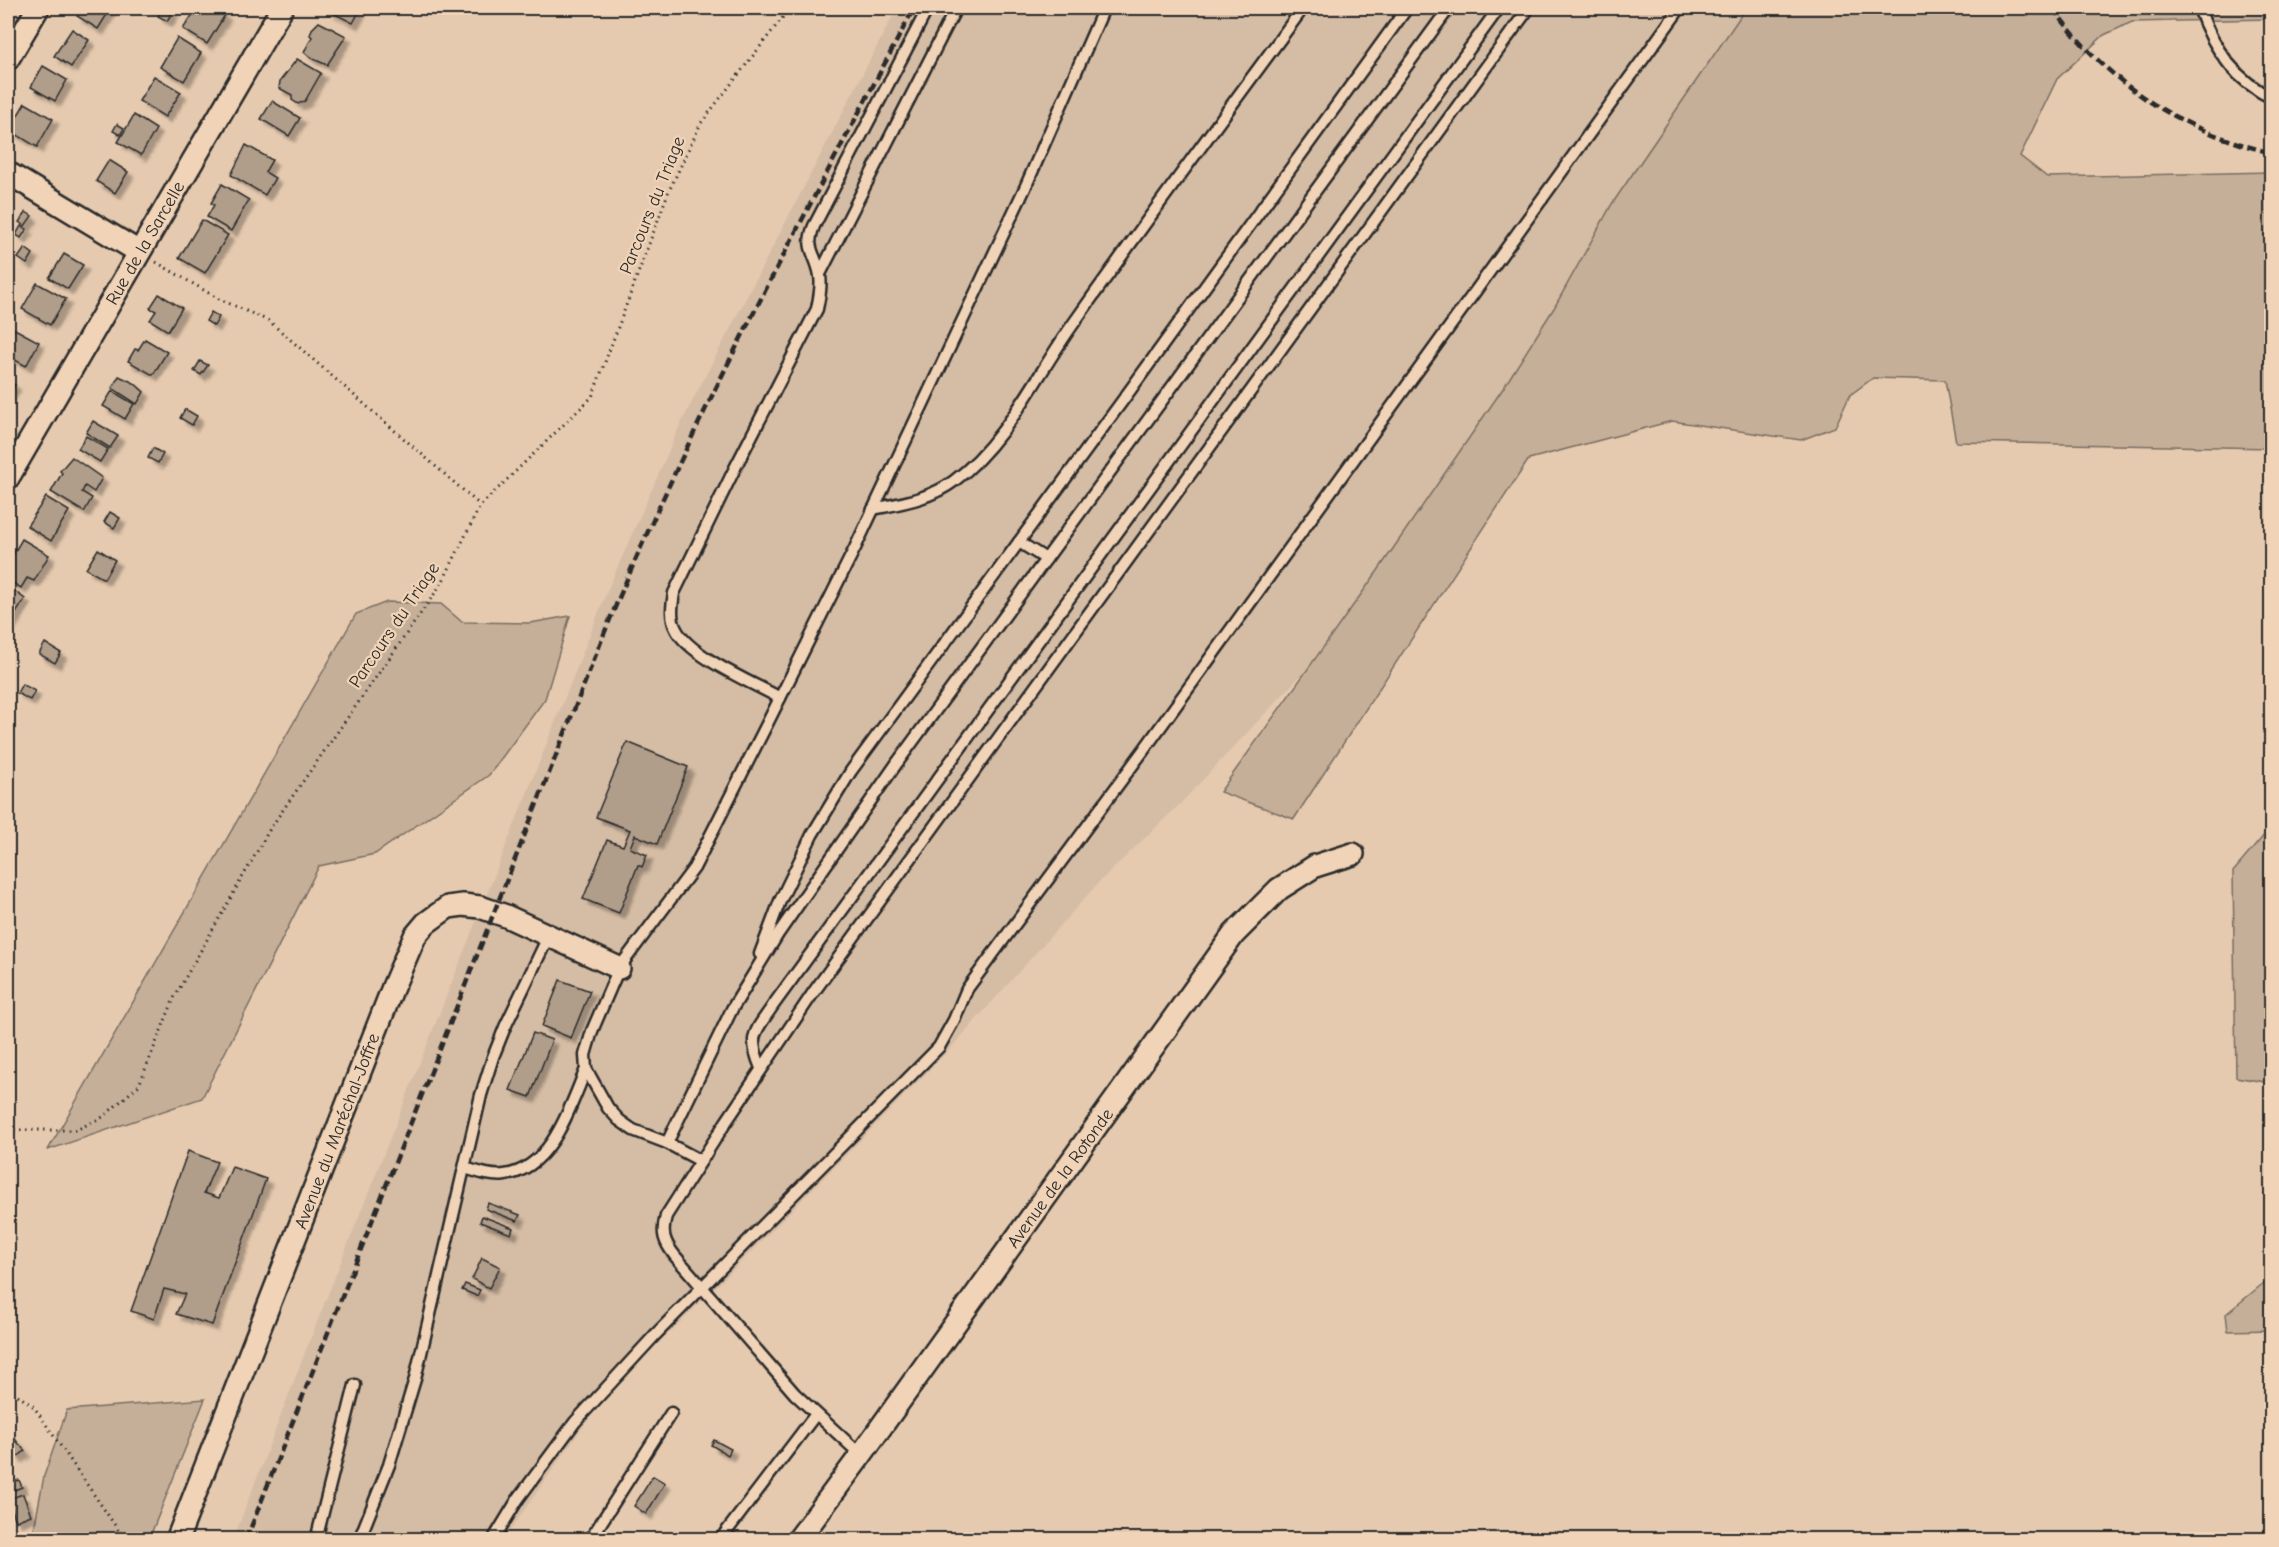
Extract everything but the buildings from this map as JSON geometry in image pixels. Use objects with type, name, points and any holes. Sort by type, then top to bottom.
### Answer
[{"type":"street","points":[[8,59],[38,8]]},
{"type":"street","name":"Rue de la Sarcelle","points":[[8,478],[282,8]]},
{"type":"street","points":[[8,173],[139,252]]},
{"type":"street","name":"Avenue de la Rotonde","points":[[798,1539],[861,1455],[1234,934],[1279,889],[1315,866],[1353,854]]},
{"type":"street","name":"Avenue du Maréchal-Joffre","points":[[177,1539],[415,936],[426,923],[448,908],[463,905],[480,907],[549,935],[620,968]]},
{"type":"lane","points":[[780,698],[702,656],[685,643],[675,629],[672,607],[674,593],[735,468],[812,321],[820,293],[820,274],[810,249],[809,237],[928,8]]},
{"type":"lane","points":[[820,274],[956,8]]},
{"type":"lane","points":[[465,1168],[486,1174],[505,1175],[531,1164],[544,1153],[554,1137],[585,1069],[585,1055],[592,1031],[620,968],[634,946],[655,922],[694,868],[780,698],[873,509],[1025,188],[1104,8]]},
{"type":"lane","points":[[873,509],[933,494],[954,481],[983,455],[1070,328],[1302,8]]},
{"type":"lane","points":[[752,974],[780,901],[803,854],[851,771],[1407,8]]},
{"type":"lane","points":[[667,1143],[732,1009],[778,934],[897,763],[1449,8]]},
{"type":"lane","points":[[761,1068],[753,1044],[754,1036],[774,1004],[1499,8]]},
{"type":"lane","points":[[861,1455],[795,1394],[667,1247],[662,1233],[666,1216],[761,1068],[833,965],[1529,8]]},
{"type":"lane","points":[[493,1539],[518,1499],[575,1422],[656,1335],[939,1047],[948,1034],[967,989],[1143,751],[1680,8]]},
{"type":"lane","points":[[2199,8],[2212,40],[2229,65],[2256,91],[2271,98]]},
{"type":"lane","points":[[1019,542],[1046,559]]},
{"type":"lane","points":[[359,1539],[389,1465],[414,1379],[481,1095],[493,1057],[549,935]]},
{"type":"lane","points":[[585,1069],[608,1108],[619,1120],[633,1130],[667,1143],[701,1161]]},
{"type":"lane","points":[[316,1539],[355,1385]]},
{"type":"lane","points":[[590,1539],[672,1413]]},
{"type":"lane","points":[[720,1539],[816,1414]]},
{"type":"path","name":"Parcours du Triage","points":[[8,1130],[76,1130],[103,1117],[139,1085],[175,996],[271,827],[442,583],[480,506],[592,397],[668,193],[700,123],[790,8]]},
{"type":"path","points":[[139,252],[219,299],[268,321],[480,506]]},
{"type":"path","points":[[8,1388],[34,1407],[125,1539]]},
{"type":"shaded area","points":[[897,8],[1746,8],[1612,204],[1554,308],[1504,387],[1377,572],[1306,670],[1178,806],[1098,883],[951,1048],[730,1273],[645,1356],[591,1415],[504,1539],[233,1540],[304,1355],[608,589],[681,423]]},
{"type":"shaded area","points":[[1746,8],[2271,8],[2271,19],[2132,22],[2104,35],[2057,79],[2020,156],[2047,177],[2271,172],[2271,448],[1956,442],[1945,380],[1873,378],[1850,395],[1835,427],[1801,440],[1672,421],[1529,459],[1294,819],[1220,792],[1377,572],[1504,387],[1554,308],[1612,204]]},
{"type":"shaded area","points":[[387,602],[441,604],[462,622],[530,623],[570,616],[545,699],[489,775],[375,854],[319,866],[202,1098],[48,1150],[356,614]]},
{"type":"shaded area","points":[[2271,827],[2271,1083],[2236,1077],[2233,872]]},
{"type":"shaded area","points":[[2271,1277],[2271,1330],[2228,1331],[2226,1314]]},
{"type":"shaded area","points":[[205,1399],[149,1539],[32,1539],[44,1476],[67,1410]]},
{"type":"railway","points":[[246,1540],[604,634],[638,554],[712,395],[914,8]]},
{"type":"railway","points":[[2053,8],[2098,60],[2149,101],[2206,131],[2272,153]]}]
